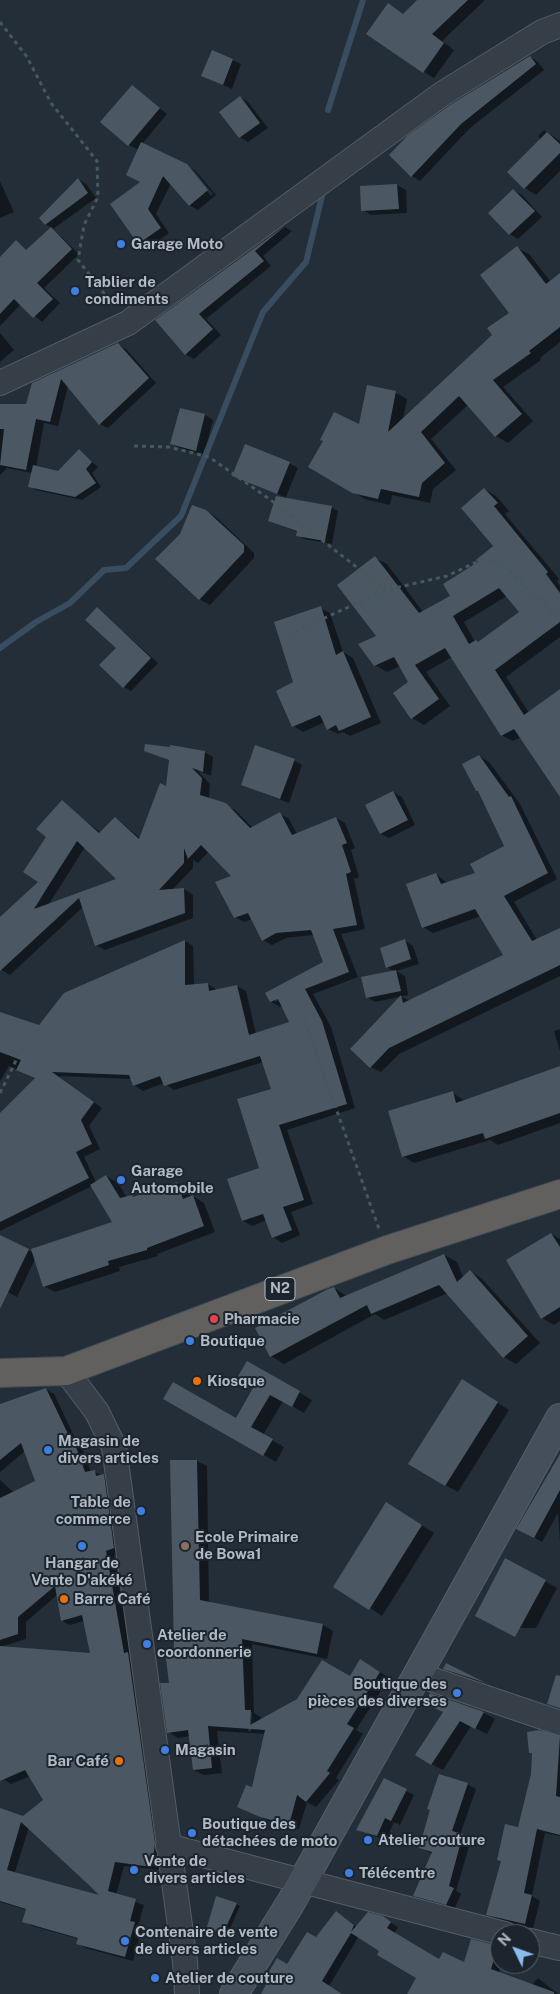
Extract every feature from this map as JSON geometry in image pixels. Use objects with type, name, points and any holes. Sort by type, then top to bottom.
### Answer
[{"type":"highway","name":"N2","points":[[0,1373],[66,1371],[387,1250],[560,1194]]},
{"type":"main road","points":[[234,1994],[290,1904],[416,1674],[560,1418]]},
{"type":"street","points":[[0,383],[128,323],[442,94],[542,32],[560,24]]},
{"type":"street","points":[[66,1371],[97,1412],[114,1447],[185,1962],[187,1994]]},
{"type":"street","points":[[416,1674],[560,1723]]},
{"type":"street","points":[[168,1846],[490,1930]]},
{"type":"street","points":[[540,1943],[560,1948]]},
{"type":"path","points":[[0,22],[27,57],[51,103],[98,161],[98,197],[84,225],[78,260],[128,323]]},
{"type":"path","points":[[134,446],[169,447],[209,457],[268,498],[386,590]]},
{"type":"path","points":[[287,635],[386,590],[447,576],[483,559],[503,565],[560,619]]},
{"type":"path","points":[[305,1021],[387,1250]]},
{"type":"path","points":[[0,1093],[25,1042]]},
{"type":"building","points":[[417,0],[468,0],[432,34],[444,43],[423,73],[366,34],[388,3],[403,14]]},
{"type":"building","points":[[212,50],[233,59],[223,85],[201,76]]},
{"type":"building","points":[[530,56],[536,64],[461,124],[411,177],[389,155],[407,136],[450,105]]},
{"type":"building","points":[[132,85],[160,108],[128,146],[100,122]]},
{"type":"building","points":[[240,96],[260,123],[239,138],[219,112]]},
{"type":"building","points":[[547,132],[560,144],[560,153],[524,189],[507,172]]},
{"type":"building","points":[[141,142],[187,164],[208,190],[189,206],[163,176],[148,209],[161,228],[138,244],[110,204],[140,182],[126,175]]},
{"type":"building","points":[[78,178],[88,193],[45,225],[39,218]]},
{"type":"building","points":[[397,184],[399,209],[361,211],[360,186]]},
{"type":"building","points":[[513,189],[535,211],[509,235],[488,213]]},
{"type":"building","points":[[285,226],[255,251],[264,261],[199,314],[213,329],[185,355],[155,320]]},
{"type":"building","points":[[51,227],[72,249],[37,283],[53,299],[33,318],[14,299],[0,314],[0,257],[16,240],[26,250]]},
{"type":"building","points":[[517,246],[546,284],[560,273],[560,327],[529,351],[531,353],[493,380],[522,414],[495,437],[459,396],[421,432],[445,463],[422,483],[419,497],[381,489],[378,499],[352,493],[308,467],[323,441],[320,440],[334,412],[359,424],[367,385],[396,391],[388,432],[492,335],[487,328],[509,313],[480,275]]},
{"type":"building","points":[[118,343],[149,378],[99,425],[61,379],[50,422],[36,419],[26,470],[0,465],[4,429],[0,429],[0,404],[26,404],[32,383]]},
{"type":"building","points":[[180,408],[205,414],[196,451],[170,444]]},
{"type":"building","points":[[245,444],[290,462],[277,494],[232,476]]},
{"type":"building","points":[[79,449],[92,462],[86,469],[96,483],[75,497],[28,487],[33,465],[58,471]]},
{"type":"building","points":[[484,488],[498,503],[494,506],[548,572],[546,574],[560,593],[560,622],[495,670],[524,715],[560,689],[560,797],[514,729],[501,736],[445,648],[415,665],[439,699],[411,719],[393,693],[408,682],[394,657],[374,666],[358,644],[376,636],[337,585],[375,556],[419,613],[450,596],[443,584],[478,562],[476,560],[493,546],[461,508]],"holes":[[[499,588],[519,612],[478,642],[476,640],[469,644],[453,616]]]},
{"type":"building","points":[[276,496],[332,506],[325,541],[296,536],[297,531],[268,521]]},
{"type":"building","points":[[192,505],[206,510],[244,545],[244,552],[199,600],[155,559],[180,534]]},
{"type":"building","points":[[321,606],[336,655],[343,651],[371,717],[339,731],[336,725],[327,730],[320,715],[292,727],[276,691],[293,682],[274,622]]},
{"type":"building","points":[[97,607],[151,658],[123,688],[99,665],[116,648],[85,620]]},
{"type":"building","points":[[145,744],[170,747],[170,745],[205,751],[203,772],[192,768],[202,778],[200,795],[226,803],[250,828],[280,812],[292,835],[336,817],[347,843],[342,845],[351,872],[346,874],[357,925],[333,929],[349,972],[305,989],[322,1021],[347,1104],[279,1125],[304,1200],[283,1207],[292,1230],[272,1238],[263,1214],[242,1221],[227,1179],[259,1168],[237,1099],[271,1089],[260,1056],[164,1086],[160,1076],[133,1086],[129,1075],[52,1072],[94,1102],[81,1120],[92,1144],[76,1152],[89,1178],[0,1222],[0,1113],[35,1078],[16,1070],[21,1060],[0,1052],[0,1012],[39,1025],[64,993],[185,940],[185,985],[208,983],[209,991],[237,985],[249,1035],[289,1022],[278,999],[270,1002],[265,993],[323,962],[311,930],[276,933],[262,941],[248,913],[234,918],[215,882],[231,876],[201,845],[188,859],[184,848],[184,863],[159,890],[184,888],[185,913],[95,946],[79,898],[0,971],[0,917],[38,882],[23,872],[46,837],[36,829],[62,800],[99,833],[115,817],[139,839],[160,783],[166,786],[169,760],[144,751]],"holes":[[[77,841],[116,879],[34,909]]]},
{"type":"building","points":[[255,745],[295,759],[280,799],[241,785]]},
{"type":"building","points":[[479,755],[509,797],[511,796],[548,873],[504,896],[532,941],[560,928],[560,965],[389,1048],[370,1068],[350,1049],[401,995],[403,1003],[503,955],[475,909],[422,928],[406,884],[436,873],[441,884],[475,873],[470,864],[504,846],[478,791],[476,791],[462,764]]},
{"type":"building","points":[[393,791],[408,820],[380,834],[365,805]]},
{"type":"building","points":[[405,939],[411,959],[386,968],[380,948]]},
{"type":"building","points":[[396,970],[401,991],[366,998],[361,977]]},
{"type":"building","points":[[560,1066],[560,1113],[485,1139],[483,1133],[402,1157],[388,1111],[453,1091],[456,1103]]},
{"type":"building","points":[[106,1175],[120,1198],[132,1195],[133,1197],[177,1182],[183,1199],[193,1195],[204,1226],[147,1248],[147,1250],[108,1261],[109,1265],[43,1287],[31,1249],[112,1222],[90,1185]]},
{"type":"building","points":[[551,1233],[560,1247],[560,1307],[541,1319],[506,1260]]},
{"type":"building","points":[[0,1235],[29,1249],[0,1309]]},
{"type":"building","points":[[444,1254],[457,1282],[470,1270],[528,1336],[503,1358],[439,1285],[371,1314],[367,1305],[270,1357],[255,1328],[328,1289],[334,1287],[340,1298]]},
{"type":"building","points":[[247,1361],[300,1391],[292,1407],[270,1395],[251,1427],[273,1439],[263,1456],[163,1399],[173,1382],[236,1418],[254,1386],[238,1376]]},
{"type":"building","points":[[462,1379],[498,1402],[445,1486],[408,1464]]},
{"type":"building","points":[[46,1388],[68,1434],[71,1433],[85,1472],[95,1470],[96,1476],[104,1474],[114,1548],[106,1551],[124,1653],[128,1652],[155,1843],[152,1867],[115,1862],[108,1891],[136,1899],[130,1921],[135,1922],[125,1957],[76,1944],[78,1938],[22,1922],[26,1909],[0,1901],[0,1808],[23,1816],[43,1800],[25,1770],[0,1781],[0,1646],[90,1653],[82,1615],[61,1621],[55,1586],[18,1617],[18,1634],[0,1640],[0,1498],[35,1481],[21,1443],[0,1460],[0,1404]],"holes":[[[21,1822],[99,1895],[7,1870]]]},
{"type":"building","points":[[560,1454],[560,1490],[534,1538],[516,1529]]},
{"type":"building","points":[[170,1460],[197,1460],[200,1600],[323,1624],[317,1654],[242,1639],[245,1710],[251,1710],[250,1725],[297,1699],[322,1660],[350,1676],[360,1659],[380,1672],[347,1724],[354,1728],[327,1771],[330,1773],[306,1802],[297,1795],[289,1825],[260,1817],[237,1807],[246,1785],[252,1787],[265,1730],[208,1726],[212,1768],[193,1770],[188,1730],[167,1733],[160,1683],[169,1683],[165,1651],[174,1650]]},
{"type":"building","name":"Ecole Primaire de Bowa1","points":[[386,1502],[422,1525],[369,1610],[333,1587]]},
{"type":"building","points":[[505,1558],[546,1580],[515,1637],[475,1616]]},
{"type":"building","points":[[446,1663],[486,1683],[443,1669]]},
{"type":"building","points":[[556,1675],[560,1676],[560,1708],[547,1704]]},
{"type":"building","points":[[430,1693],[484,1712],[475,1729],[460,1721],[431,1765],[415,1755],[443,1712],[425,1703]]},
{"type":"building","points":[[539,1730],[560,1736],[556,1796],[560,1797],[560,1835],[537,1829],[524,1893],[532,1895],[525,1924],[486,1915],[501,1861],[497,1860],[505,1824],[518,1827],[531,1774],[532,1753],[529,1753],[527,1732]]},
{"type":"building","points":[[439,1774],[468,1783],[452,1831],[463,1834],[449,1886],[454,1888],[446,1905],[413,1896],[432,1852],[419,1848],[430,1810],[427,1809]]},
{"type":"building","points":[[384,1778],[407,1789],[391,1821],[385,1818],[377,1836],[356,1830]]},
{"type":"building","points":[[216,1896],[237,1903],[223,1934],[207,1927]]},
{"type":"building","points":[[336,1911],[354,1925],[351,1932],[368,1912],[383,1916],[391,1922],[387,1928],[439,1959],[443,1952],[464,1962],[471,1939],[490,1944],[490,1974],[505,1974],[554,1992],[554,1994],[407,1994],[416,1978],[377,1955],[379,1951],[351,1933],[322,1981],[342,1994],[261,1994],[270,1977],[267,1975],[277,1958],[287,1964],[307,1932],[316,1937]]},
{"type":"waterway","points":[[328,110],[363,0]]},
{"type":"waterway","points":[[0,648],[36,622],[70,603],[104,570],[126,568],[181,516],[263,312],[306,262],[324,188]]},
{"type":"place","name":"Garage Moto","points":[[121,244]]},
{"type":"place","name":"Tablier de condiments","points":[[75,291]]},
{"type":"place","name":"Garage Automobile","points":[[121,1180]]},
{"type":"place","name":"Pharmacie","points":[[214,1319]]},
{"type":"place","name":"Boutique","points":[[190,1341]]},
{"type":"place","name":"Kiosque","points":[[197,1381]]},
{"type":"place","name":"Magasin de divers articles","points":[[48,1450]]},
{"type":"place","name":"Table de commerce","points":[[141,1511]]},
{"type":"place","name":"Hangar de Vente D'akéké","points":[[82,1546]]},
{"type":"place","name":"Ecole Primaire de Bowa1","points":[[185,1546]]},
{"type":"place","name":"Barre Café","points":[[64,1599]]},
{"type":"place","name":"Atelier de coordonnerie","points":[[147,1644]]},
{"type":"place","name":"Boutique des pièces des diverses","points":[[457,1693]]},
{"type":"place","name":"Magasin","points":[[165,1750]]},
{"type":"place","name":"Bar Café","points":[[119,1761]]},
{"type":"place","name":"Boutique des détachées de moto","points":[[192,1833]]},
{"type":"place","name":"Atelier couture","points":[[368,1840]]},
{"type":"place","name":"Vente de divers articles","points":[[134,1870]]},
{"type":"place","name":"Télécentre","points":[[349,1873]]},
{"type":"place","name":"Contenaire de vente de divers articles","points":[[125,1941]]},
{"type":"place","name":"Atelier de couture","points":[[155,1978]]}]
